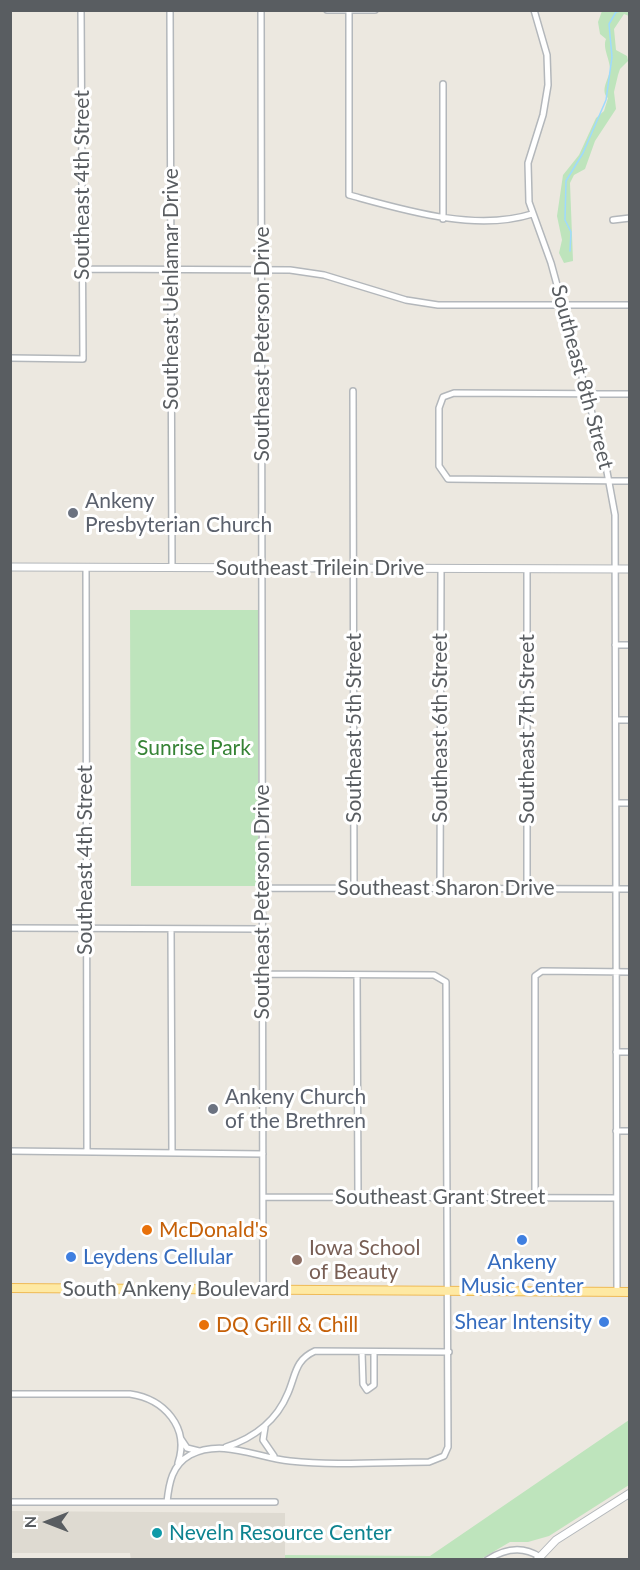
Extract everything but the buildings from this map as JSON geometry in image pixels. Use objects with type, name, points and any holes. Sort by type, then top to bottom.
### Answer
[{"type":"main road","name":"South Ankeny Boulevard","points":[[10,1288],[630,1292]]},
{"type":"street","name":"Southeast 4th Street","points":[[10,358],[83,359],[81,10]]},
{"type":"street","name":"Southeast Uehlamar Drive","points":[[171,10],[172,568]]},
{"type":"street","name":"Southeast Peterson Drive","points":[[261,10],[263,1289]]},
{"type":"street","points":[[327,10],[349,12],[375,10]]},
{"type":"street","name":"Southeast 8th Street","points":[[534,10],[544,40],[549,70],[546,100],[528,163],[527,189],[532,214],[547,249],[610,481],[615,515],[617,1292]]},
{"type":"street","points":[[349,12],[349,195],[443,219],[512,219],[532,214]]},
{"type":"street","points":[[443,84],[443,219]]},
{"type":"street","points":[[613,220],[630,218]]},
{"type":"street","points":[[83,269],[290,270],[324,275],[422,303],[630,305]]},
{"type":"street","name":"Southeast 5th Street","points":[[354,391],[354,888]]},
{"type":"street","points":[[630,394],[447,394],[439,404],[439,469],[446,478],[454,481],[630,481]]},
{"type":"street","name":"Southeast Trilein Drive","points":[[10,567],[630,569]]},
{"type":"street","name":"Southeast 4th Street","points":[[86,567],[87,1152]]},
{"type":"street","name":"Southeast 6th Street","points":[[440,888],[441,568]]},
{"type":"street","name":"Southeast 7th Street","points":[[527,569],[527,889]]},
{"type":"street","points":[[615,645],[630,645]]},
{"type":"street","points":[[616,720],[630,720]]},
{"type":"street","points":[[616,803],[630,803]]},
{"type":"street","name":"Southeast Sharon Drive","points":[[262,888],[630,889]]},
{"type":"street","points":[[10,928],[262,928]]},
{"type":"street","points":[[171,929],[172,1154]]},
{"type":"street","points":[[534,1198],[533,979],[542,971],[630,972]]},
{"type":"street","points":[[216,1449],[250,1451],[280,1459],[429,1462],[441,1459],[448,1447],[447,986],[439,976],[262,974]]},
{"type":"street","points":[[357,975],[358,1196]]},
{"type":"street","points":[[616,1052],[630,1052]]},
{"type":"street","points":[[616,1131],[630,1131]]},
{"type":"street","points":[[10,1151],[263,1154]]},
{"type":"street","name":"Southeast Grant Street","points":[[263,1197],[616,1198]]},
{"type":"street","points":[[280,1459],[266,1447],[263,1434],[267,1424],[282,1404],[302,1358],[315,1352],[449,1352]]},
{"type":"street","points":[[362,1352],[363,1384],[367,1390],[374,1385],[374,1352]]},
{"type":"street","points":[[10,1394],[141,1396],[155,1402],[168,1412],[174,1419],[187,1448],[201,1451],[244,1440],[267,1424]]},
{"type":"street","points":[[167,1502],[169,1483],[177,1465],[181,1438]]},
{"type":"street","points":[[177,1465],[201,1451]]},
{"type":"street","points":[[487,1560],[515,1549],[528,1550],[539,1558],[556,1540],[630,1493]]},
{"type":"street","points":[[10,1502],[274,1502]]},
{"type":"shaded area","points":[[11,1511],[285,1513],[285,1559],[131,1560],[130,1553],[11,1553]]},
{"type":"green space","points":[[602,11],[629,11],[629,16],[624,14],[614,29],[616,50],[627,56],[628,61],[620,69],[618,75],[614,92],[616,109],[595,141],[585,169],[574,175],[570,183],[573,261],[564,263],[559,253],[562,240],[557,216],[563,175],[579,155],[596,118],[604,111],[608,98],[605,89],[610,67],[605,46],[606,39],[600,34],[598,22]]},
{"type":"green space","name":"Sunrise Park","points":[[130,610],[258,610],[258,886],[131,886]]},
{"type":"green space","points":[[629,1420],[629,1485],[549,1536],[528,1542],[510,1542],[481,1559],[285,1559],[285,1555],[430,1556]]},
{"type":"waterway","points":[[570,251],[571,232],[565,220],[566,181],[583,153],[606,100],[612,57],[609,24],[616,12],[625,10]]},
{"type":"place","name":"Ankeny Presbyterian Church","points":[[73,513]]},
{"type":"place","name":"Ankeny Church of the Brethren","points":[[213,1109]]},
{"type":"place","name":"McDonald's","points":[[147,1230]]},
{"type":"place","name":"Ankeny Music Center","points":[[522,1240]]},
{"type":"place","name":"Leydens Cellular","points":[[71,1257]]},
{"type":"place","name":"Iowa School of Beauty","points":[[297,1260]]},
{"type":"place","name":"Shear Intensity","points":[[604,1322]]},
{"type":"place","name":"DQ Grill & Chill","points":[[204,1325]]},
{"type":"place","name":"Neveln Resource Center","points":[[157,1533]]}]
